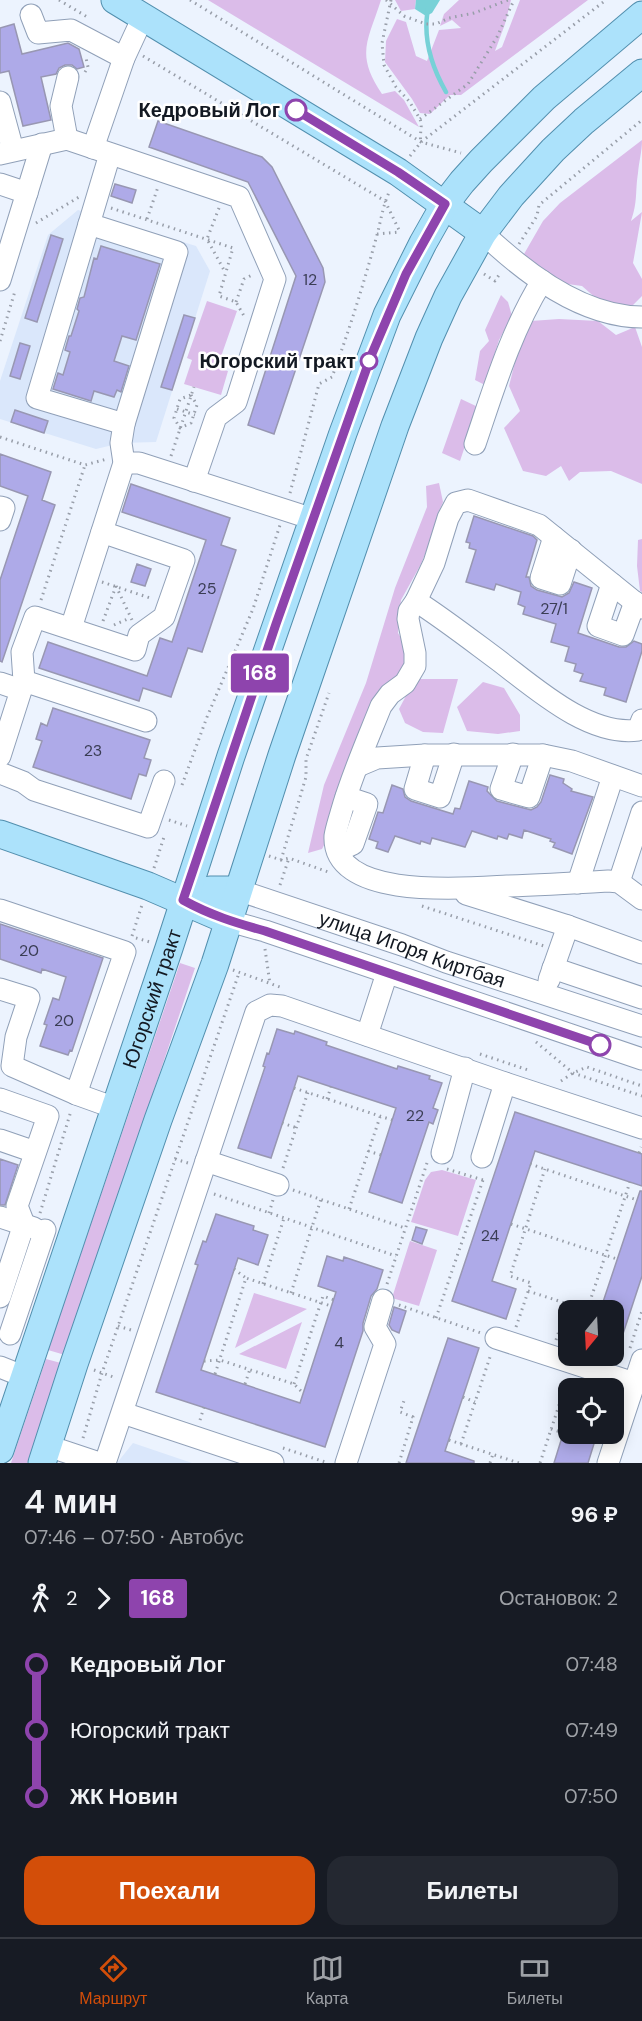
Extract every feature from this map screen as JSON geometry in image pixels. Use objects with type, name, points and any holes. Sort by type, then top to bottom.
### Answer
[{"type":"main road","points":[[115,0],[398,172],[483,233]]},
{"type":"main road","name":"Югорский тракт","points":[[0,1450],[70,1238],[116,1108],[183,900],[313,519],[387,315],[406,274],[445,204],[481,160],[544,98],[642,15]]},
{"type":"main road","points":[[45,1454],[74,1364],[229,921],[282,755],[408,390],[448,296],[483,233],[518,187],[584,120],[642,73]]},
{"type":"main road","name":"улица Игоря Киртбая","points":[[0,834],[148,886],[229,921]]},
{"type":"main road","name":"улица Игоря Киртбая","points":[[183,900],[210,890],[238,890]]},
{"type":"street","points":[[31,15],[38,33],[88,28],[127,52]]},
{"type":"street","points":[[124,424],[37,398],[98,196],[102,151],[127,52],[143,17]]},
{"type":"street","points":[[67,140],[61,106],[68,77]]},
{"type":"street","points":[[0,102],[6,152],[67,140],[238,197],[275,279],[236,402],[216,417],[194,481]]},
{"type":"street","points":[[0,280],[4,251],[27,193],[42,144]]},
{"type":"street","points":[[0,184],[27,193]]},
{"type":"street","points":[[71,628],[124,459],[121,443],[124,424],[177,252],[89,224]]},
{"type":"street","points":[[483,233],[509,258],[542,281],[585,305],[622,317],[642,317]]},
{"type":"street","points":[[475,444],[510,343],[527,305],[542,281]]},
{"type":"street","points":[[124,459],[313,519]]},
{"type":"street","points":[[612,584],[598,626],[623,635],[638,605],[571,550],[539,525],[468,500],[456,503],[448,518],[434,563],[409,611],[408,619],[415,653],[415,666],[405,683],[390,694],[381,706],[346,797],[335,836],[338,851],[347,865],[381,883],[412,888],[486,893],[608,881],[619,882],[642,899]]},
{"type":"street","points":[[0,507],[4,508],[0,520]]},
{"type":"street","points":[[0,756],[23,686],[22,652],[35,617],[71,628],[106,631],[135,650],[135,626],[164,617],[157,603],[184,560],[102,532]]},
{"type":"street","points":[[554,537],[541,578],[560,584],[571,550]]},
{"type":"street","points":[[416,601],[557,704],[601,726],[626,732],[638,730],[642,720]]},
{"type":"street","points":[[0,683],[23,686],[146,721]]},
{"type":"street","points":[[426,755],[415,789],[440,797],[454,754]]},
{"type":"street","points":[[513,754],[501,789],[529,797],[543,755]]},
{"type":"street","points":[[358,766],[377,758],[426,755],[543,755],[572,761],[642,786]]},
{"type":"street","points":[[0,773],[34,789],[148,827],[172,785]]},
{"type":"street","points":[[578,883],[613,776]]},
{"type":"street","points":[[619,882],[642,812]]},
{"type":"street","name":"улица Игоря Киртбая","points":[[238,890],[544,995],[642,1026]]},
{"type":"street","points":[[486,893],[642,953]]},
{"type":"street","points":[[0,910],[125,952],[69,1091],[48,1116],[10,1212],[0,1297]]},
{"type":"street","name":"улица Игоря Киртбая","points":[[229,921],[265,931],[642,1059]]},
{"type":"street","points":[[544,995],[568,926]]},
{"type":"street","points":[[556,959],[642,998]]},
{"type":"street","points":[[367,1035],[387,973]]},
{"type":"street","points":[[0,988],[29,998],[8,1034],[12,1066],[69,1091],[116,1108]]},
{"type":"street","points":[[105,1463],[256,1012],[270,1005],[282,1006],[465,1068],[642,1138]]},
{"type":"street","points":[[442,1153],[465,1068]]},
{"type":"street","points":[[483,1165],[505,1083]]},
{"type":"street","points":[[0,1099],[48,1116]]},
{"type":"street","points":[[0,1140],[35,1152]]},
{"type":"street","points":[[206,1161],[278,1185]]},
{"type":"street","points":[[10,1212],[45,1230],[70,1238]]},
{"type":"street","points":[[10,1334],[45,1230]]},
{"type":"street","points":[[346,1463],[385,1344],[375,1327],[382,1299]]},
{"type":"street","points":[[504,1340],[558,1359]]},
{"type":"street","points":[[608,1463],[642,1360]]},
{"type":"street","points":[[0,1366],[25,1377]]},
{"type":"street","points":[[579,1366],[634,1383]]},
{"type":"street","points":[[123,1413],[273,1463]]},
{"type":"street","points":[[45,1454],[78,1456],[99,1463]]},
{"type":"path","points":[[59,0],[88,28],[88,66],[85,73],[68,77]]},
{"type":"path","points":[[190,0],[421,142]]},
{"type":"path","points":[[386,0],[391,2],[404,16],[426,24],[436,24],[449,18],[474,13],[508,0]]},
{"type":"path","points":[[420,119],[468,84],[497,37],[514,0]]},
{"type":"path","points":[[421,142],[606,0]]},
{"type":"path","points":[[391,2],[382,43],[384,65],[396,87],[409,101],[420,119],[421,142]]},
{"type":"path","points":[[127,52],[138,53],[385,201],[400,232],[378,234]]},
{"type":"path","points":[[147,219],[163,171]]},
{"type":"path","points":[[224,192],[207,239],[225,272]]},
{"type":"path","points":[[35,223],[80,197],[98,196]]},
{"type":"path","points":[[172,785],[207,717],[253,609],[285,510],[320,384],[332,377],[349,330],[378,234],[385,201]]},
{"type":"path","points":[[236,302],[244,279],[269,266]]},
{"type":"path","points":[[166,472],[194,387]]},
{"type":"path","points":[[180,428],[174,418],[180,399],[191,395]]},
{"type":"path","points":[[180,428],[191,423],[194,415],[197,405],[191,395]]},
{"type":"path","points":[[177,409],[214,422]]},
{"type":"path","points":[[0,437],[85,465],[124,459]]},
{"type":"path","points":[[35,617],[85,465]]},
{"type":"path","points":[[88,577],[157,603]]},
{"type":"path","points":[[116,586],[135,626]]},
{"type":"path","points":[[116,586],[106,631],[135,626]]},
{"type":"path","points":[[135,626],[140,613]]},
{"type":"path","points":[[329,693],[306,759],[306,777],[281,860],[289,858],[333,874]]},
{"type":"path","points":[[125,952],[165,831]]},
{"type":"path","points":[[411,903],[556,959]]},
{"type":"path","points":[[265,950],[276,953]]},
{"type":"path","points":[[78,1456],[102,1373],[239,973]]},
{"type":"path","points":[[530,1038],[573,1072],[642,1096]]},
{"type":"path","points":[[561,1081],[573,1072],[587,1068],[642,1086]]},
{"type":"path","points":[[327,1098],[331,1087]]},
{"type":"path","points":[[294,1088],[392,1120]]},
{"type":"path","points":[[268,1213],[308,1092]]},
{"type":"path","points":[[349,1209],[380,1116]]},
{"type":"path","points":[[282,1123],[297,1128]]},
{"type":"path","points":[[639,1153],[642,1138]]},
{"type":"path","points":[[368,1151],[381,1155]]},
{"type":"path","points":[[483,1180],[426,1163],[382,1299],[504,1340]]},
{"type":"path","points":[[530,1164],[637,1200]]},
{"type":"path","points":[[436,1318],[483,1180],[483,1165]]},
{"type":"path","points":[[461,1444],[476,1402],[531,1283],[510,1276],[545,1169]]},
{"type":"path","points":[[591,1300],[630,1182]]},
{"type":"path","points":[[278,1185],[405,1228]]},
{"type":"path","points":[[208,1192],[396,1256]]},
{"type":"path","points":[[291,1293],[321,1199]]},
{"type":"path","points":[[263,1284],[284,1218]]},
{"type":"path","points":[[511,1224],[617,1259]]},
{"type":"path","points":[[234,1269],[246,1278],[332,1306]]},
{"type":"path","points":[[215,1374],[246,1278]]},
{"type":"path","points":[[528,1291],[558,1301]]},
{"type":"path","points":[[294,1384],[322,1296],[334,1300]]},
{"type":"path","points":[[551,1356],[558,1335]]},
{"type":"path","points":[[204,1361],[220,1360],[250,1369],[294,1384],[303,1393]]},
{"type":"path","points":[[540,1463],[572,1366]]},
{"type":"path","points":[[245,1384],[250,1369]]},
{"type":"path","points":[[463,1397],[476,1402]]},
{"type":"path","points":[[399,1463],[414,1417],[400,1412],[405,1398]]},
{"type":"path","points":[[199,1421],[204,1407]]},
{"type":"path","points":[[552,1429],[558,1431]]},
{"type":"path","points":[[449,1440],[519,1463]]},
{"type":"path","points":[[490,1463],[493,1454]]},
{"type":"shaded area","points":[[208,0],[381,0],[366,47],[369,68],[382,94],[395,91],[404,100],[419,127]]},
{"type":"shaded area","points":[[395,0],[416,0],[415,9],[401,11]]},
{"type":"shaded area","points":[[459,0],[511,0],[495,51],[502,47],[520,0],[588,0],[461,95],[450,95],[430,114],[420,113],[385,62],[386,41],[397,19],[406,22],[416,56],[427,61],[439,30],[461,28],[452,20],[440,26],[444,14]]},
{"type":"shaded area","points":[[642,140],[636,202],[631,221],[642,212],[633,263],[642,279],[642,296],[631,307],[605,306],[582,286],[553,282],[534,269],[524,254],[543,221],[560,203]]},
{"type":"shaded area","points":[[78,210],[196,246],[210,271],[156,442],[121,443],[96,449],[0,419],[0,381],[48,235]]},
{"type":"shaded area","points":[[501,295],[508,302],[512,316],[499,340],[485,385],[475,380],[480,351],[489,341],[485,330]]},
{"type":"shaded area","points":[[207,301],[237,311],[217,368],[228,371],[221,395],[184,384],[192,360],[187,358]]},
{"type":"shaded area","points":[[559,319],[598,321],[616,335],[635,327],[642,347],[642,484],[611,471],[580,472],[569,481],[561,466],[546,476],[523,471],[504,428],[520,411],[509,386],[516,358],[531,321]]},
{"type":"shaded area","points":[[461,399],[478,407],[460,461],[442,453]]},
{"type":"shaded area","points":[[439,483],[443,502],[433,534],[421,564],[401,600],[398,633],[411,655],[333,828],[322,849],[308,853],[324,785],[366,683],[395,588],[427,507],[426,486]]},
{"type":"shaded area","points":[[642,539],[642,592],[637,566],[638,540]]},
{"type":"shaded area","points":[[420,679],[458,679],[443,733],[423,732],[405,723],[399,709],[407,694]]},
{"type":"shaded area","points":[[483,682],[504,688],[520,715],[520,731],[498,734],[467,731],[457,707]]},
{"type":"shaded area","points":[[180,963],[195,968],[65,1355],[48,1350]]},
{"type":"shaded area","points":[[442,1170],[476,1180],[458,1236],[411,1222],[425,1180],[431,1172]]},
{"type":"shaded area","points":[[410,1241],[437,1250],[419,1306],[392,1298]]},
{"type":"shaded area","points":[[254,1293],[307,1309],[235,1348]]},
{"type":"shaded area","points":[[302,1322],[286,1369],[239,1354]]},
{"type":"shaded area","points":[[46,1359],[61,1363],[27,1463],[11,1463]]},
{"type":"shaded area","points":[[133,1443],[192,1463],[117,1463]]},
{"type":"water","points":[[416,0],[440,0],[432,13],[426,16],[415,9]]},
{"type":"building","points":[[14,24],[22,54],[68,43],[79,49],[84,67],[77,69],[72,65],[65,65],[59,68],[56,74],[41,77],[51,120],[23,126],[9,71],[0,73],[0,28]]},
{"type":"building","points":[[158,121],[262,157],[272,167],[323,268],[325,282],[274,434],[248,425],[296,276],[248,182],[149,147]]},
{"type":"building","points":[[115,184],[136,190],[132,203],[111,196]]},
{"type":"building","points":[[51,235],[63,239],[37,322],[25,318]]},
{"type":"building","points":[[101,246],[160,264],[136,340],[122,336],[114,361],[129,366],[121,392],[117,390],[114,397],[94,391],[91,401],[53,389],[58,373],[63,375],[70,352],[65,350],[79,311],[77,309],[80,298],[84,297],[94,258],[97,259]]},
{"type":"building","points":[[184,315],[195,318],[172,390],[161,387]]},
{"type":"building","points":[[20,343],[30,346],[20,379],[10,376]]},
{"type":"building","points":[[15,410],[48,421],[44,433],[11,422]]},
{"type":"building","points":[[0,454],[51,472],[42,500],[55,505],[2,662],[0,661],[0,580],[28,496],[0,486]]},
{"type":"building","points":[[131,484],[230,518],[221,545],[236,550],[202,652],[188,648],[171,697],[143,688],[139,701],[39,668],[48,642],[147,676],[160,638],[172,642],[206,540],[122,512]]},
{"type":"building","points":[[474,516],[533,536],[537,540],[526,577],[529,577],[531,586],[537,590],[562,597],[569,593],[574,582],[592,588],[578,633],[619,647],[626,647],[634,641],[642,644],[642,651],[626,702],[604,695],[606,688],[580,681],[583,674],[574,671],[576,664],[565,661],[569,647],[551,642],[556,624],[523,614],[525,607],[518,604],[521,592],[496,584],[494,590],[466,582],[476,550],[469,548],[470,543],[466,542]]},
{"type":"building","points":[[137,564],[151,569],[145,586],[131,582]]},
{"type":"building","points":[[53,708],[150,740],[144,758],[151,760],[146,776],[139,774],[131,799],[33,767],[42,741],[36,739],[41,723],[47,726]]},
{"type":"building","points":[[550,775],[564,779],[563,783],[572,789],[571,791],[593,797],[572,854],[553,847],[555,843],[550,841],[551,839],[524,830],[522,838],[509,834],[507,839],[498,836],[497,839],[472,831],[465,847],[432,838],[430,844],[421,841],[420,844],[395,836],[388,852],[376,848],[378,842],[369,839],[378,812],[383,813],[392,785],[403,789],[405,797],[411,801],[453,814],[455,808],[460,809],[469,781],[488,787],[487,791],[497,801],[531,810],[541,802]]},
{"type":"building","points":[[0,924],[103,958],[72,1051],[70,1050],[68,1055],[40,1046],[47,1025],[44,1024],[53,998],[59,1000],[66,977],[42,969],[41,973],[0,959]]},
{"type":"building","points":[[277,1029],[294,1034],[295,1031],[327,1042],[326,1045],[397,1069],[398,1066],[430,1076],[429,1079],[442,1083],[433,1108],[438,1110],[433,1124],[429,1122],[402,1203],[369,1192],[396,1108],[298,1076],[271,1158],[238,1148],[265,1067],[263,1066],[267,1053],[269,1054]]},
{"type":"building","points":[[515,1112],[642,1154],[642,1186],[535,1151],[492,1281],[516,1289],[506,1319],[452,1301]]},
{"type":"building","points":[[0,1159],[18,1165],[5,1205],[0,1205]]},
{"type":"building","points":[[640,1191],[642,1191],[642,1276],[624,1331],[624,1300],[604,1300]]},
{"type":"building","points":[[216,1214],[254,1226],[253,1230],[268,1235],[258,1265],[238,1258],[201,1370],[300,1403],[336,1292],[318,1286],[327,1256],[343,1261],[344,1257],[383,1270],[377,1289],[371,1296],[363,1331],[325,1447],[156,1392],[198,1265],[195,1264]]},
{"type":"building","points":[[416,1227],[427,1230],[422,1244],[412,1240]]},
{"type":"building","points":[[394,1307],[406,1311],[399,1333],[392,1330],[389,1325]]},
{"type":"building","points":[[448,1338],[479,1348],[445,1451],[474,1461],[474,1463],[406,1463]]},
{"type":"building","points":[[560,1444],[594,1444],[588,1463],[554,1463]]},
{"type":"waterway","points":[[430,0],[426,24],[429,48],[435,70],[446,92]]},
{"type":"bus line","name":"168","points":[[296,110],[398,172],[445,204],[406,274],[371,356],[276,624],[183,900],[229,921],[265,931],[600,1045]]},
{"type":"place","name":"Кедровый Лог","points":[[296,110]]},
{"type":"place","name":"Югорский тракт","points":[[369,361]]}]
